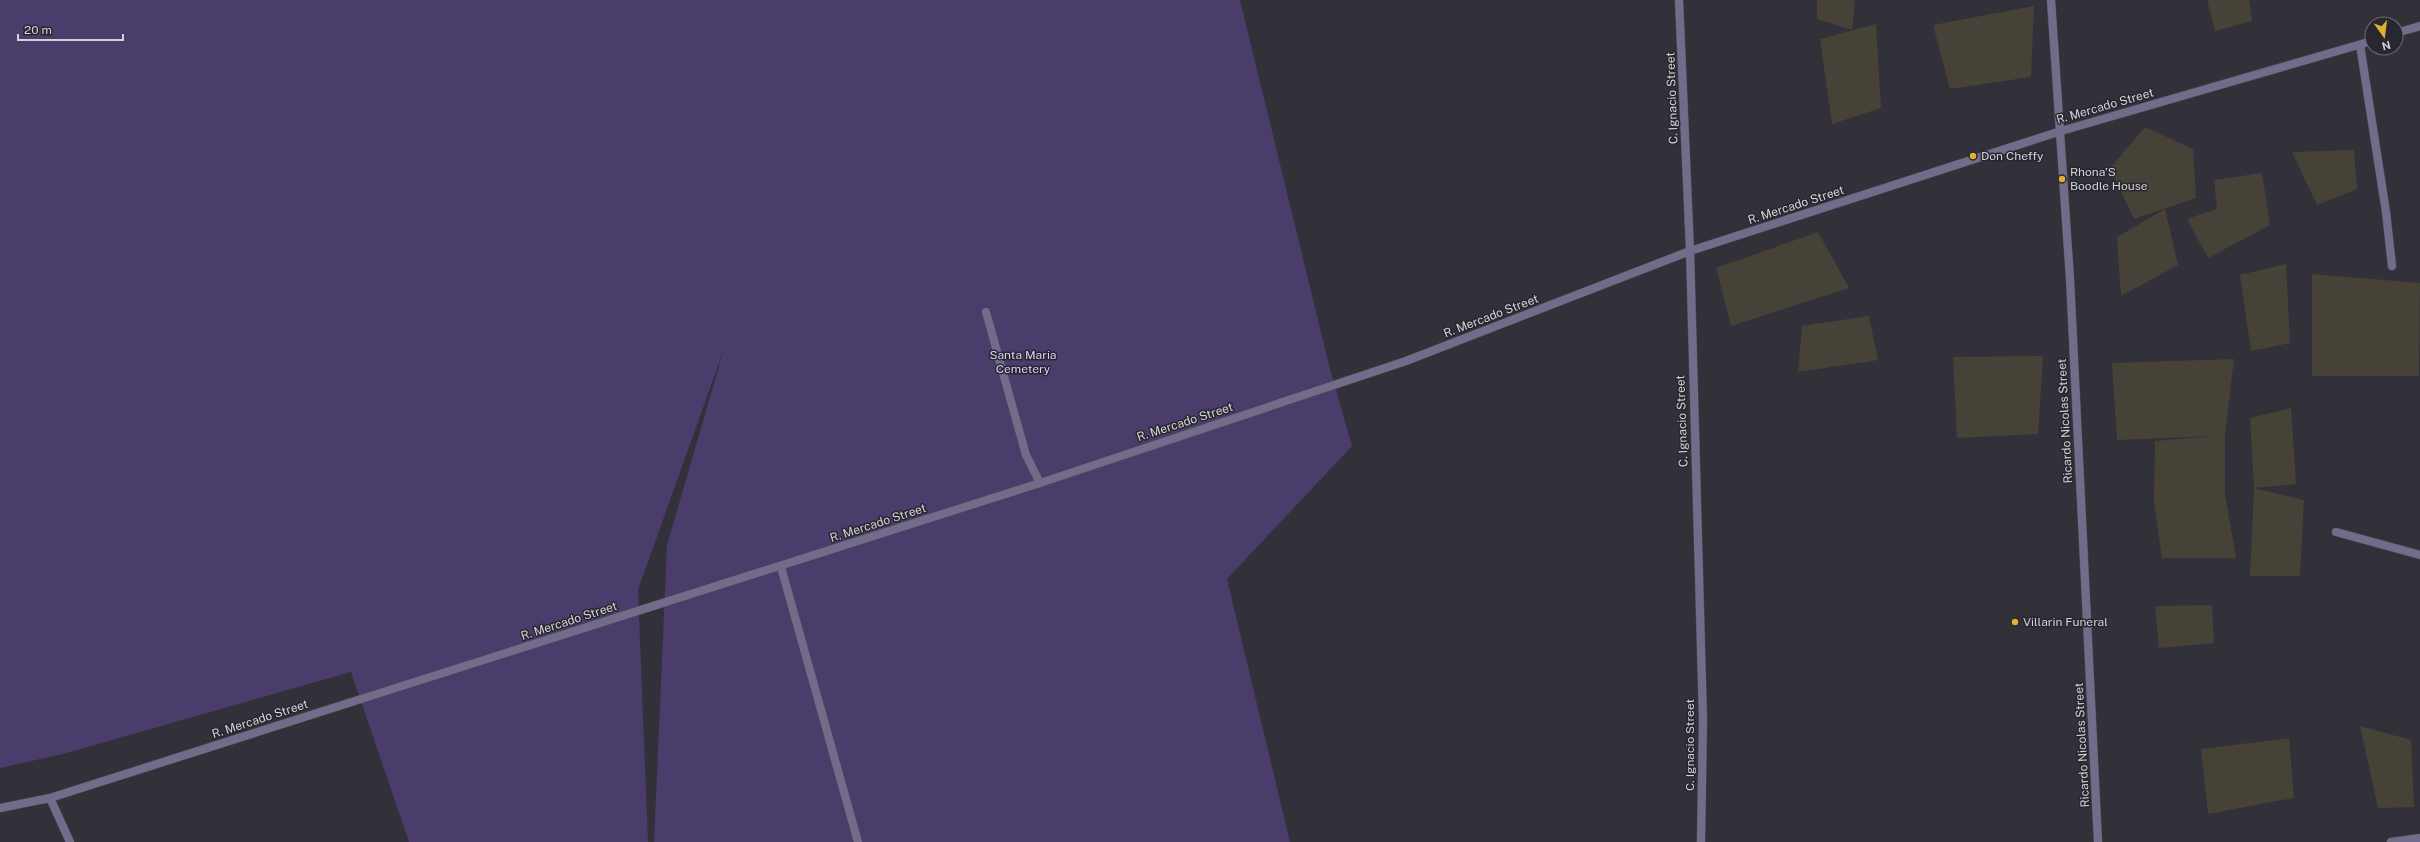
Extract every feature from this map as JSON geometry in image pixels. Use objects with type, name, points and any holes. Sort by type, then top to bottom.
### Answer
[{"type":"street","name":"C. Ignacio Street","points":[[1680,0],[1690,251],[1703,720],[1701,842]]},
{"type":"street","name":"Ricardo Nicolas Street","points":[[2051,0],[2070,280],[2098,842]]},
{"type":"street","points":[[2404,31],[2420,26]]},
{"type":"street","name":"R. Mercado Street","points":[[0,808],[50,798],[780,567],[1040,483],[1406,361],[1690,251],[2061,131],[2364,44]]},
{"type":"street","points":[[2360,45],[2386,212],[2392,266]]},
{"type":"street","points":[[986,312],[1026,455],[1040,483]]},
{"type":"street","points":[[2336,532],[2420,555]]},
{"type":"street","points":[[780,567],[858,842]]},
{"type":"street","points":[[50,798],[70,842]]},
{"type":"street","points":[[2391,842],[2420,838]]},
{"type":"green space","name":"Santa Maria Cemetery","points":[[0,0],[1240,0],[1330,369],[1352,446],[1227,579],[1290,842],[654,842],[667,545],[724,349],[638,590],[648,842],[409,842],[351,672],[63,754],[0,768]]},
{"type":"building","points":[[1817,0],[1855,0],[1852,30],[1817,19]]},
{"type":"building","points":[[2207,0],[2249,0],[2252,21],[2215,31]]},
{"type":"building","points":[[2034,6],[2031,77],[1950,89],[1933,25]]},
{"type":"building","points":[[1876,24],[1881,108],[1832,124],[1820,39]]},
{"type":"building","points":[[2145,127],[2193,149],[2196,198],[2134,219],[2110,168]]},
{"type":"building","points":[[2354,150],[2357,189],[2317,205],[2292,152]]},
{"type":"building","points":[[2262,173],[2270,225],[2208,258],[2187,219],[2217,209],[2214,180]]},
{"type":"building","points":[[2165,209],[2178,265],[2121,296],[2117,237]]},
{"type":"building","points":[[1818,232],[1849,288],[1731,326],[1716,268]]},
{"type":"building","points":[[2286,264],[2290,343],[2251,351],[2240,275]]},
{"type":"building","points":[[2312,274],[2420,283],[2419,376],[2312,376]]},
{"type":"building","points":[[1869,316],[1878,360],[1798,372],[1802,326]]},
{"type":"building","points":[[2043,356],[2038,434],[1957,438],[1953,357]]},
{"type":"building","points":[[2234,359],[2225,436],[2225,494],[2236,558],[2162,558],[2154,502],[2155,441],[2214,436],[2117,440],[2112,363]]},
{"type":"building","points":[[2291,408],[2296,484],[2254,488],[2250,418]]},
{"type":"building","points":[[2254,488],[2304,500],[2300,576],[2250,576]]},
{"type":"building","points":[[2212,605],[2214,643],[2159,648],[2155,606]]},
{"type":"building","points":[[2360,726],[2411,740],[2414,807],[2378,808]]},
{"type":"building","points":[[2289,738],[2294,798],[2208,814],[2201,749]]},
{"type":"place","name":"Don Cheffy","points":[[1973,156]]},
{"type":"place","name":"Rhona’S Boodle House","points":[[2062,179]]},
{"type":"place","name":"Villarin Funeral","points":[[2015,622]]}]
